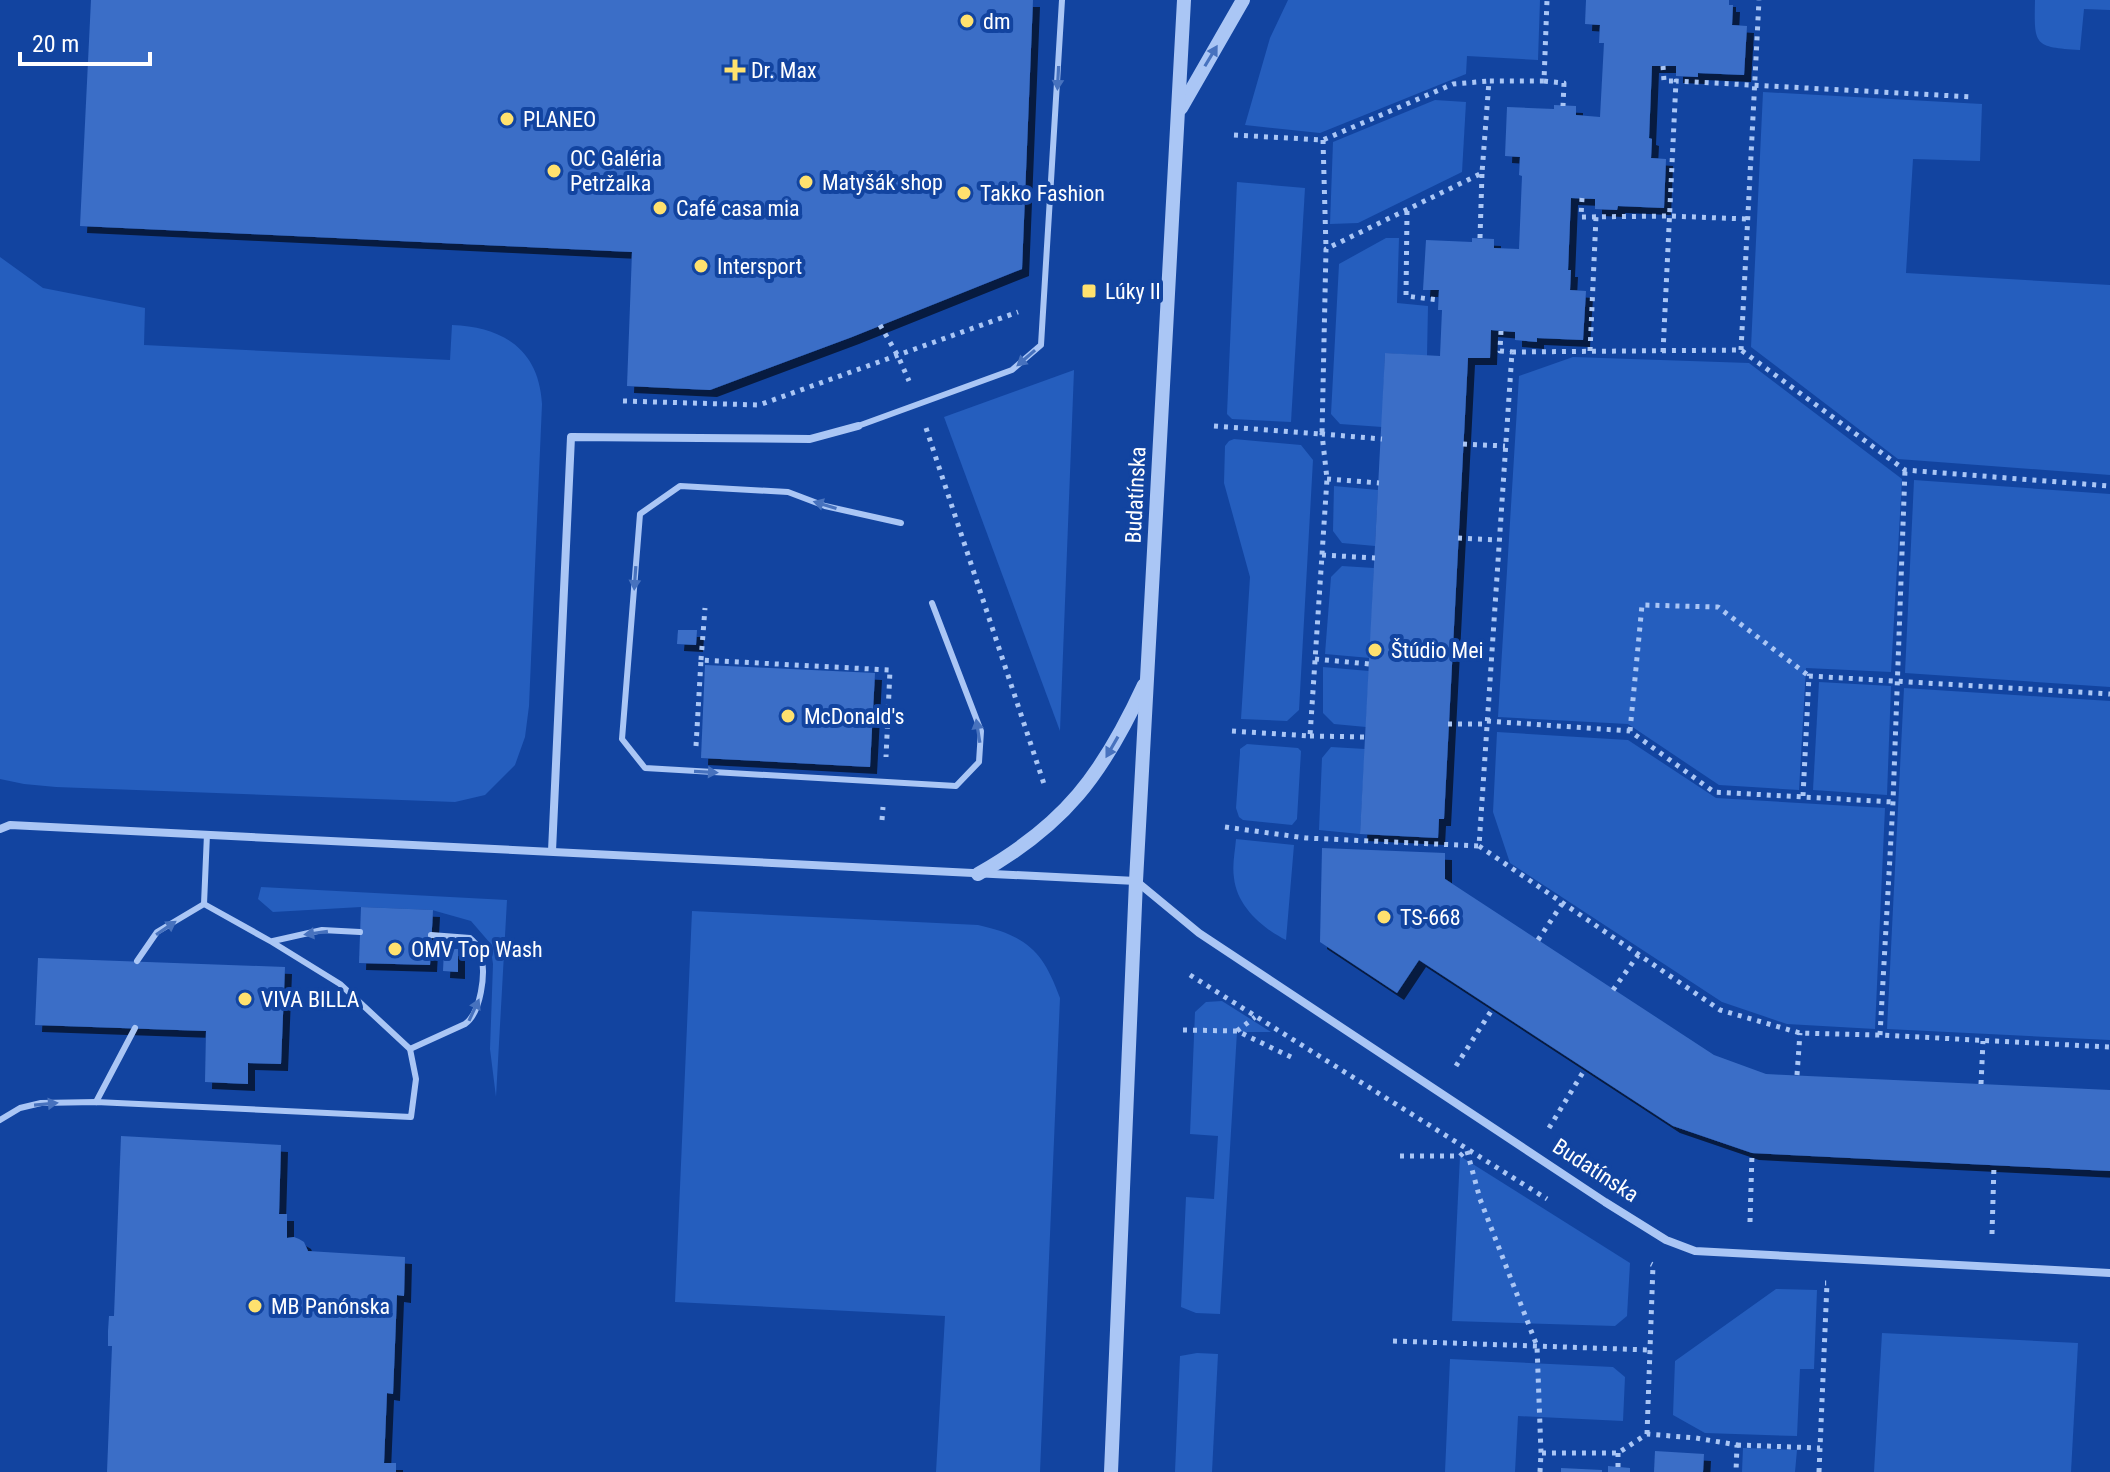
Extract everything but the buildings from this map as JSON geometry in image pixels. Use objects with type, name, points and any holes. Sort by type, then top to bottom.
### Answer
[{"type":"street","name":"Budatínska","points":[[1111,1472],[1136,881],[1184,0]]},
{"type":"street","name":"Budatínska","points":[[1178,112],[1243,0]]},
{"type":"street","points":[[552,851],[571,437],[810,439],[858,426]]},
{"type":"street","points":[[978,874],[1044,831],[1090,782],[1117,740],[1147,678]]},
{"type":"street","points":[[0,819],[10,825]]},
{"type":"street","points":[[0,829],[10,825],[207,834],[1136,881]]},
{"type":"street","name":"Budatínska","points":[[1136,881],[1199,933],[1666,1240],[1695,1251],[2110,1273]]},
{"type":"lane","points":[[858,426],[1012,370],[1041,345],[1062,0]]},
{"type":"lane","points":[[901,523],[825,506],[788,492],[680,486],[640,514],[622,739],[645,768],[956,786],[979,762],[981,731],[932,603]]},
{"type":"lane","points":[[204,904],[207,834]]},
{"type":"lane","points":[[0,1120],[20,1108],[41,1103],[96,1102],[411,1117],[416,1079],[410,1049],[340,984],[204,904]]},
{"type":"lane","points":[[137,961],[157,932],[204,904]]},
{"type":"lane","points":[[272,942],[322,930],[360,932]]},
{"type":"lane","points":[[410,1049],[465,1024],[471,1020],[479,1004],[483,958],[480,950],[470,938],[431,935]]},
{"type":"lane","points":[[96,1102],[135,1028]]},
{"type":"path","points":[[1544,81],[1547,0]]},
{"type":"path","points":[[1741,350],[1759,0]]},
{"type":"path","points":[[1663,66],[1664,81],[1974,97]]},
{"type":"path","points":[[1480,238],[1489,81]]},
{"type":"path","points":[[1234,135],[1323,140],[1453,84],[1489,81],[1564,83],[1563,106]]},
{"type":"path","points":[[1663,352],[1676,81]]},
{"type":"path","points":[[1310,736],[1327,479],[1322,434],[1326,249],[1323,140]]},
{"type":"path","points":[[1326,249],[1482,173]]},
{"type":"path","points":[[1582,198],[1581,217],[1748,219]]},
{"type":"path","points":[[1407,211],[1406,296],[1438,300]]},
{"type":"path","points":[[1590,351],[1596,217]]},
{"type":"path","points":[[623,401],[759,405],[1022,311]]},
{"type":"path","points":[[880,325],[898,356],[918,404],[1048,793]]},
{"type":"path","points":[[1501,331],[1500,351],[1512,352],[1741,350],[1905,470],[2110,486]]},
{"type":"path","points":[[1479,846],[1512,352]]},
{"type":"path","points":[[1214,426],[1382,439]]},
{"type":"path","points":[[1463,444],[1505,446]]},
{"type":"path","points":[[1880,1035],[1893,802],[1905,470]]},
{"type":"path","points":[[1327,479],[1379,483]]},
{"type":"path","points":[[1458,538],[1498,540]]},
{"type":"path","points":[[1322,555],[1375,558]]},
{"type":"path","points":[[1630,731],[1642,605],[1718,607],[1809,676],[2110,694]]},
{"type":"path","points":[[695,771],[705,608]]},
{"type":"path","points":[[1315,659],[1369,664]]},
{"type":"path","points":[[701,660],[890,670],[882,820]]},
{"type":"path","points":[[1803,796],[1809,676]]},
{"type":"path","points":[[1448,724],[1487,723],[1630,731],[1714,792],[1893,802]]},
{"type":"path","points":[[1232,731],[1366,737]]},
{"type":"path","points":[[1225,827],[1306,838],[1479,846],[1720,1010],[1800,1033],[2110,1047]]},
{"type":"path","points":[[1538,940],[1562,904]]},
{"type":"path","points":[[1613,990],[1638,955]]},
{"type":"path","points":[[1190,975],[1560,1207]]},
{"type":"path","points":[[1456,1066],[1493,1008]]},
{"type":"path","points":[[1237,1031],[1255,1016]]},
{"type":"path","points":[[1183,1030],[1237,1031],[1295,1059]]},
{"type":"path","points":[[1797,1075],[1800,1033]]},
{"type":"path","points":[[1981,1084],[1983,1041]]},
{"type":"path","points":[[1549,1128],[1585,1069]]},
{"type":"path","points":[[1400,1156],[1460,1156],[1467,1149]]},
{"type":"path","points":[[1467,1149],[1480,1199],[1537,1346],[1540,1472]]},
{"type":"path","points":[[1750,1222],[1752,1153]]},
{"type":"path","points":[[1992,1234],[1994,1165]]},
{"type":"path","points":[[1639,1257],[1665,1270]]},
{"type":"path","points":[[1647,1434],[1653,1265]]},
{"type":"path","points":[[1812,1282],[1827,1283],[1819,1472]]},
{"type":"path","points":[[1393,1341],[1650,1350]]},
{"type":"path","points":[[1541,1453],[1618,1453],[1647,1434],[1737,1445],[1820,1448]]},
{"type":"path","points":[[1736,1472],[1737,1445]]},
{"type":"path","points":[[1618,1453],[1618,1467]]},
{"type":"shaded area","points":[[1288,0],[1540,0],[1538,60],[1467,56],[1466,74],[1320,133],[1245,125],[1270,38]]},
{"type":"shaded area","points":[[2035,0],[2110,0],[2110,10],[2084,9],[2080,50],[2053,47],[2045,45],[2037,35]]},
{"type":"shaded area","points":[[1763,92],[1982,104],[1980,161],[1913,159],[1906,273],[2110,285],[2110,475],[1898,459],[1751,347]]},
{"type":"shaded area","points":[[1435,100],[1466,102],[1462,172],[1358,223],[1330,224],[1333,142]]},
{"type":"shaded area","points":[[1237,182],[1305,188],[1291,422],[1232,419],[1227,414]]},
{"type":"shaded area","points":[[1386,238],[1399,238],[1397,303],[1428,306],[1427,356],[1385,353],[1382,427],[1340,424],[1331,414],[1339,264]]},
{"type":"shaded area","points":[[0,257],[43,288],[145,308],[144,345],[450,360],[452,325],[488,331],[503,337],[526,356],[534,369],[542,404],[529,706],[525,737],[515,765],[485,795],[455,802],[56,787],[0,779]]},
{"type":"shaded area","points":[[1573,357],[1749,363],[1902,479],[1891,672],[1806,668],[1799,790],[1719,785],[1628,724],[1498,717],[1519,376]]},
{"type":"shaded area","points":[[1074,370],[1060,731],[944,417]]},
{"type":"shaded area","points":[[1234,439],[1301,445],[1313,460],[1299,710],[1287,721],[1241,719],[1250,577],[1224,483],[1225,446]]},
{"type":"shaded area","points":[[1914,480],[2110,494],[2110,687],[1905,673]]},
{"type":"shaded area","points":[[1334,486],[1378,490],[1375,546],[1342,543],[1333,531]]},
{"type":"shaded area","points":[[1342,566],[1374,568],[1370,658],[1325,654],[1331,577]]},
{"type":"shaded area","points":[[1323,667],[1369,671],[1366,727],[1334,724],[1323,713]]},
{"type":"shaded area","points":[[1819,682],[1891,686],[1887,795],[1813,790]]},
{"type":"shaded area","points":[[1904,688],[2110,701],[2110,1040],[1887,1029]]},
{"type":"shaded area","points":[[1497,732],[1628,740],[1716,798],[1885,808],[1875,1029],[1787,1024],[1722,1002],[1510,863],[1493,812]]},
{"type":"shaded area","points":[[1247,744],[1298,748],[1301,751],[1297,819],[1292,825],[1239,817],[1236,808],[1240,749]]},
{"type":"shaded area","points":[[1331,747],[1365,749],[1360,834],[1319,830],[1322,758]]},
{"type":"shaded area","points":[[1236,839],[1294,845],[1286,940],[1252,915],[1240,898],[1233,873]]},
{"type":"shaded area","points":[[261,887],[507,900],[496,1097],[490,1049],[493,964],[490,943],[471,921],[432,910],[361,907],[273,912],[258,899]]},
{"type":"shaded area","points":[[692,911],[978,925],[1021,941],[1040,957],[1047,968],[1060,998],[1040,1472],[936,1472],[945,1316],[675,1302]]},
{"type":"shaded area","points":[[1222,1001],[1271,1032],[1237,1032],[1220,1314],[1196,1313],[1181,1307],[1186,1197],[1214,1199],[1218,1136],[1190,1134],[1195,1012],[1206,1002]]},
{"type":"shaded area","points":[[1460,1156],[1630,1263],[1627,1316],[1615,1326],[1452,1321]]},
{"type":"shaded area","points":[[1776,1289],[1817,1290],[1814,1369],[1800,1369],[1797,1436],[1705,1433],[1673,1415],[1675,1361]]},
{"type":"shaded area","points":[[1882,1333],[2078,1343],[2071,1472],[1874,1472]]},
{"type":"shaded area","points":[[1218,1354],[1212,1472],[1175,1472],[1180,1356]]},
{"type":"shaded area","points":[[1450,1359],[1613,1367],[1625,1377],[1623,1421],[1518,1416],[1515,1472],[1445,1472]]},
{"type":"shaded area","points":[[1743,1448],[1797,1450],[1795,1472],[1742,1472]]},
{"type":"place","name":"dm","points":[[967,21]]},
{"type":"place","name":"Dr. Max","points":[[735,70]]},
{"type":"place","name":"PLANEO","points":[[507,119]]},
{"type":"place","name":"OC Galéria Petržalka","points":[[554,171]]},
{"type":"place","name":"Matyšák shop","points":[[806,182]]},
{"type":"place","name":"Takko Fashion","points":[[964,193]]},
{"type":"place","name":"Café casa mia","points":[[660,208]]},
{"type":"place","name":"Intersport","points":[[701,266]]},
{"type":"place","name":"Lúky II","points":[[1089,291]]},
{"type":"place","name":"Štúdio Mei","points":[[1375,650]]},
{"type":"place","name":"McDonald's","points":[[788,716]]},
{"type":"place","name":"TS-668","points":[[1384,917]]},
{"type":"place","name":"OMV Top Wash","points":[[395,949]]},
{"type":"place","name":"VIVA BILLA","points":[[245,999]]},
{"type":"place","name":"MB Panónska","points":[[255,1306]]}]
